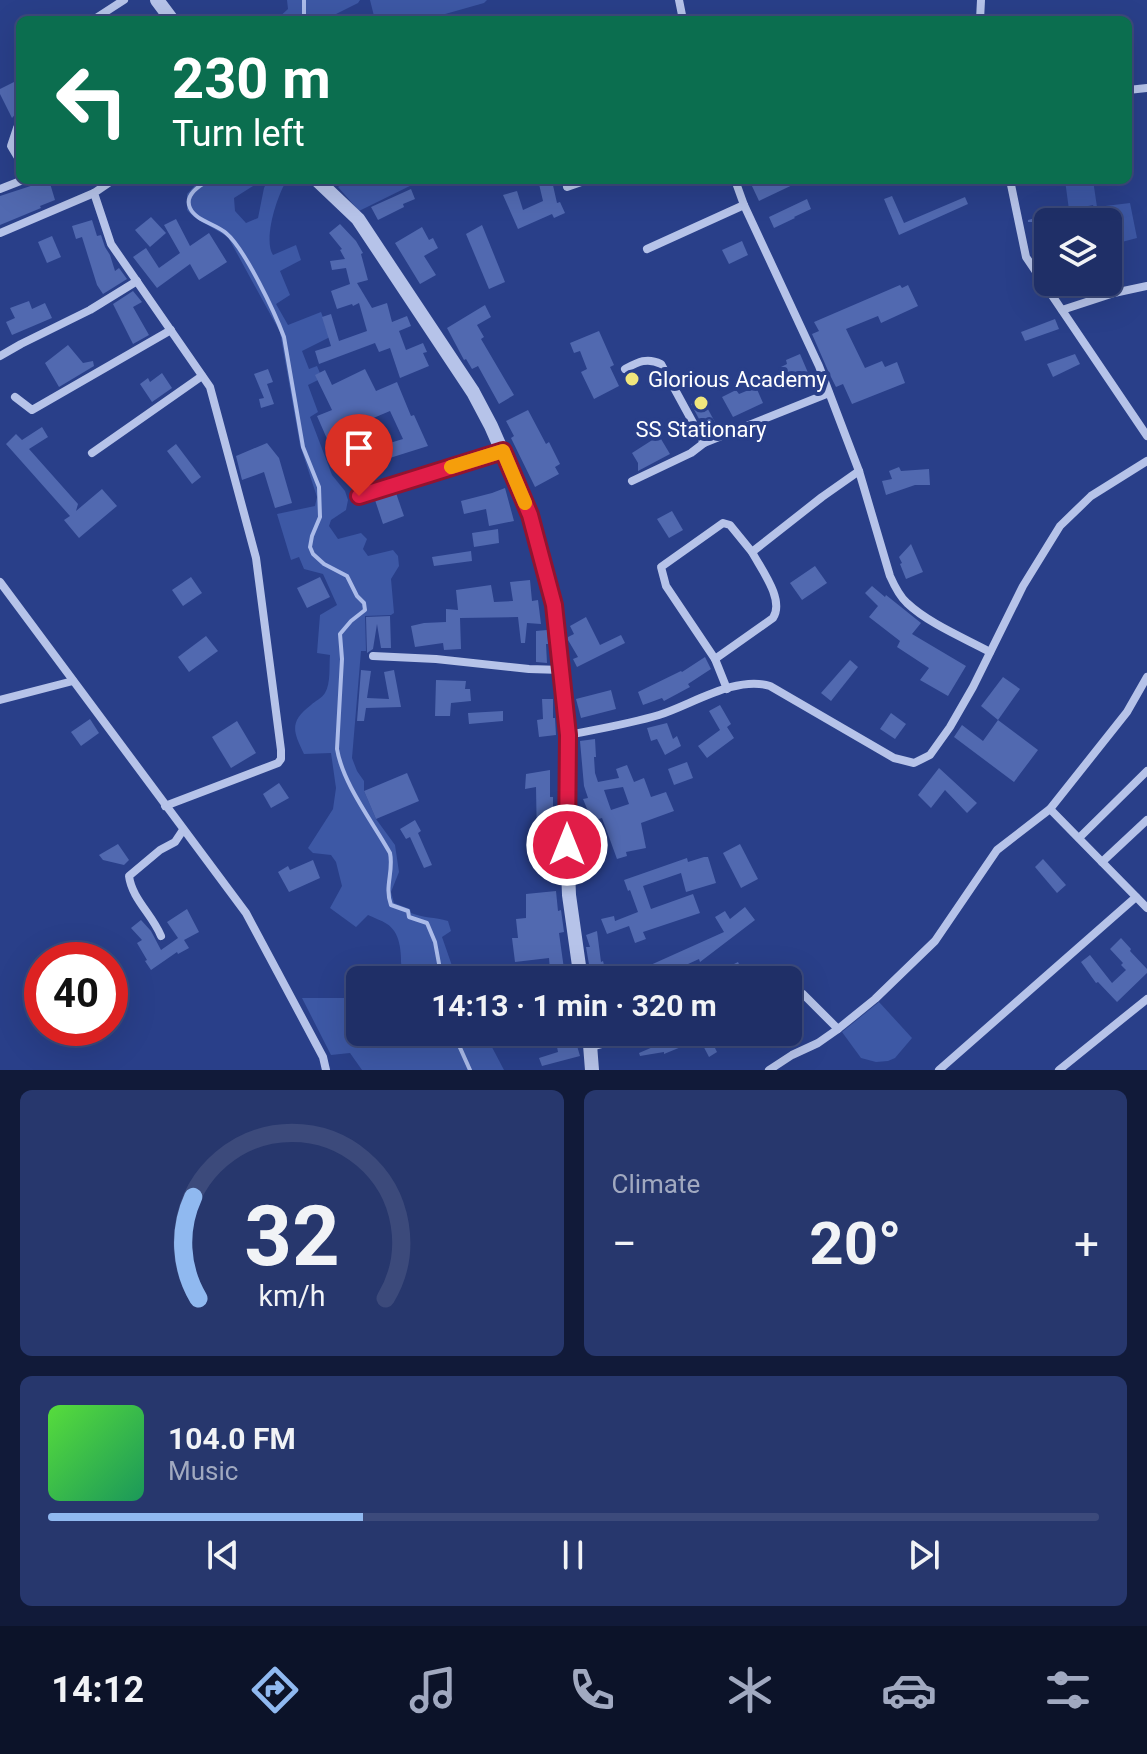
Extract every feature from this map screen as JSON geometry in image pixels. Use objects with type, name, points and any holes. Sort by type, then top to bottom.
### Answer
[{"type":"street","points":[[99,16],[124,0]]},
{"type":"street","points":[[16,131],[11,146],[16,154]]},
{"type":"street","points":[[0,233],[94,193],[107,184]]},
{"type":"street","points":[[321,184],[358,219],[473,392],[503,451],[530,515],[554,605],[562,670],[568,735],[569,895],[579,966]]},
{"type":"street","points":[[567,187],[576,184]]},
{"type":"street","points":[[736,184],[819,366],[859,471],[896,589],[906,602],[928,618],[990,652]]},
{"type":"street","points":[[1011,184],[1026,257],[1147,436]]},
{"type":"street","points":[[94,193],[111,244],[210,387],[256,558],[281,759],[278,763],[165,806]]},
{"type":"street","points":[[647,249],[744,205]]},
{"type":"street","points":[[0,356],[90,310],[137,281]]},
{"type":"street","points":[[1062,310],[1147,286]]},
{"type":"street","points":[[15,397],[32,410],[171,330]]},
{"type":"street","points":[[625,369],[643,360],[661,364],[704,443]]},
{"type":"street","points":[[92,453],[202,376]]},
{"type":"street","points":[[632,481],[691,453],[704,443],[829,393]]},
{"type":"street","points":[[359,496],[503,451]]},
{"type":"street","points":[[568,735],[659,715],[727,689],[759,683],[770,686],[894,758],[914,763],[930,755],[950,727],[1023,586],[1060,526],[1091,496],[1147,461]]},
{"type":"street","points":[[752,552],[859,471]]},
{"type":"street","points":[[715,659],[777,613],[770,584],[752,552],[730,525],[723,523],[661,567],[666,586],[715,659],[727,689]]},
{"type":"street","points":[[0,582],[246,913],[323,1057],[326,1070]]},
{"type":"street","points":[[373,656],[562,670]]},
{"type":"street","points":[[769,1070],[838,1029],[875,999],[935,941],[997,850],[1050,809],[1127,712],[1147,677]]},
{"type":"street","points":[[0,700],[73,681]]},
{"type":"street","points":[[1079,838],[1147,771]]},
{"type":"street","points":[[1050,809],[1147,908]]},
{"type":"street","points":[[1102,862],[1147,820]]},
{"type":"street","points":[[161,936],[134,894],[129,876],[160,850],[175,842],[183,830]]},
{"type":"street","points":[[939,1070],[1136,897]]},
{"type":"street","points":[[802,993],[838,1029]]},
{"type":"street","points":[[1059,1070],[1147,999]]},
{"type":"street","points":[[590,1046],[592,1070]]},
{"type":"shaded area","points":[[287,0],[360,0],[332,16],[280,16],[288,9]]},
{"type":"shaded area","points":[[370,0],[487,0],[438,16],[374,16]]},
{"type":"shaded area","points":[[196,184],[255,184],[234,198],[235,211],[246,223],[258,218],[266,184],[285,184],[272,218],[270,248],[273,255],[296,245],[301,260],[280,271],[290,295],[276,304],[288,325],[321,312],[330,337],[302,351],[309,369],[317,366],[322,378],[308,385],[318,412],[310,417],[332,475],[348,500],[346,510],[331,520],[329,526],[338,539],[361,533],[367,539],[363,549],[368,556],[393,550],[398,556],[399,566],[391,579],[394,613],[365,616],[366,651],[361,651],[352,758],[364,781],[364,791],[376,819],[395,845],[399,872],[391,892],[394,903],[416,915],[448,921],[451,931],[442,937],[452,966],[401,966],[396,935],[385,923],[368,915],[356,927],[330,908],[342,886],[336,862],[331,855],[313,853],[308,848],[333,809],[336,788],[331,753],[304,754],[295,727],[304,711],[327,689],[330,655],[317,653],[320,615],[337,605],[323,574],[304,569],[299,557],[291,560],[277,514],[315,506],[317,497],[300,445],[280,332],[228,237],[187,210],[187,194]]},
{"type":"shaded area","points":[[343,184],[414,184],[359,211],[338,187]]},
{"type":"shaded area","points":[[1066,184],[1094,184],[1097,207],[1130,203],[1137,238],[1122,242],[1122,208],[1094,208],[1093,205],[1069,208]]},
{"type":"shaded area","points":[[302,998],[346,998],[346,1046],[491,1046],[504,1070],[362,1070],[350,1053],[331,1055]]},
{"type":"shaded area","points":[[879,1002],[912,1038],[895,1058],[876,1062],[861,1058],[842,1032]]},
{"type":"building","points":[[16,81],[16,114],[12,118],[0,94],[0,89]]},
{"type":"building","points":[[37,184],[50,184],[55,200],[0,225],[0,196]]},
{"type":"building","points":[[539,184],[553,184],[557,203],[560,202],[565,213],[554,218],[552,214],[518,229],[503,195],[517,191],[523,210],[543,201]]},
{"type":"building","points":[[756,184],[795,184],[759,201],[752,186]]},
{"type":"building","points":[[411,189],[415,199],[378,220],[371,207]]},
{"type":"building","points":[[892,196],[904,223],[965,197],[968,204],[899,235],[884,199]]},
{"type":"building","points":[[807,199],[811,209],[774,228],[769,217]]},
{"type":"building","points":[[151,217],[166,233],[150,247],[135,230]]},
{"type":"building","points":[[176,219],[190,246],[209,233],[227,262],[199,280],[190,264],[157,288],[133,257],[146,248],[159,268],[180,253],[164,225]]},
{"type":"building","points":[[92,220],[115,271],[119,268],[127,279],[103,294],[97,285],[82,237],[76,239],[72,226]]},
{"type":"building","points":[[340,224],[363,253],[368,280],[357,283],[372,308],[387,303],[392,322],[407,316],[411,326],[399,331],[406,350],[423,343],[427,352],[423,353],[429,366],[400,378],[390,348],[379,352],[375,343],[319,364],[315,351],[331,346],[322,317],[331,314],[339,341],[367,331],[359,303],[337,309],[331,291],[350,284],[346,268],[332,270],[330,261],[345,259],[342,249],[329,233]]},
{"type":"building","points":[[482,225],[505,282],[489,289],[466,234]]},
{"type":"building","points":[[422,227],[438,248],[424,256],[436,275],[420,284],[395,243]]},
{"type":"building","points":[[52,236],[61,257],[47,263],[38,242]]},
{"type":"building","points":[[742,241],[748,255],[729,264],[722,250]]},
{"type":"building","points":[[900,285],[902,288],[908,285],[918,306],[881,323],[878,316],[846,329],[865,368],[882,361],[885,367],[897,362],[905,383],[852,404],[843,384],[836,387],[829,373],[812,334],[819,331],[814,322]]},
{"type":"building","points":[[133,291],[142,302],[133,307],[149,335],[133,344],[113,304]]},
{"type":"building","points":[[29,301],[32,309],[45,303],[52,318],[12,335],[6,322],[15,318],[10,308]]},
{"type":"building","points":[[485,305],[491,317],[477,325],[484,337],[481,339],[514,395],[499,404],[478,366],[472,369],[464,360],[447,328]]},
{"type":"building","points":[[1055,319],[1059,329],[1025,341],[1021,332]]},
{"type":"building","points":[[599,331],[614,365],[610,367],[619,386],[594,399],[581,372],[587,369],[580,351],[574,353],[570,343]]},
{"type":"building","points":[[68,345],[83,363],[93,361],[94,366],[59,387],[45,363]]},
{"type":"building","points":[[800,354],[812,382],[791,391],[781,367],[787,364],[786,360]]},
{"type":"building","points":[[1075,354],[1080,364],[1053,377],[1047,364]]},
{"type":"building","points":[[268,369],[273,382],[267,384],[274,404],[261,408],[259,399],[264,398],[254,374]]},
{"type":"building","points":[[365,369],[376,391],[397,382],[428,446],[342,473],[317,416],[332,410],[315,375],[325,370],[332,385]],"holes":[[[390,411],[403,439],[373,448],[364,422]]]},
{"type":"building","points":[[162,373],[172,388],[152,402],[140,384],[148,378],[150,382]]},
{"type":"building","points":[[756,387],[763,403],[733,417],[722,397],[736,390],[739,394]]},
{"type":"building","points":[[702,398],[717,426],[706,432],[691,404]]},
{"type":"building","points":[[528,410],[560,464],[555,467],[559,474],[535,487],[506,421]]},
{"type":"building","points":[[42,427],[48,437],[29,449],[78,504],[76,511],[102,489],[117,506],[79,538],[64,520],[70,516],[6,444],[16,434],[22,440]]},
{"type":"building","points":[[657,437],[670,454],[638,471],[638,463],[632,453]]},
{"type":"building","points":[[267,443],[279,458],[292,503],[275,508],[264,472],[242,480],[236,456]]},
{"type":"building","points":[[176,444],[201,477],[192,484],[167,451]]},
{"type":"building","points":[[899,467],[901,471],[929,469],[930,485],[915,485],[886,495],[882,481],[892,479],[889,471]]},
{"type":"building","points":[[505,488],[514,521],[489,526],[486,509],[464,514],[461,501]]},
{"type":"building","points":[[396,493],[404,516],[383,524],[375,500]]},
{"type":"building","points":[[672,511],[683,530],[669,538],[657,519]]},
{"type":"building","points":[[498,529],[499,543],[474,547],[472,533]]},
{"type":"building","points":[[911,544],[923,572],[906,579],[899,557]]},
{"type":"building","points":[[471,551],[472,561],[434,566],[432,557]]},
{"type":"building","points":[[815,566],[827,583],[802,600],[790,583]]},
{"type":"building","points":[[191,577],[202,593],[183,606],[172,590]]},
{"type":"building","points":[[320,577],[330,597],[307,608],[297,588]]},
{"type":"building","points":[[530,580],[532,601],[538,600],[541,624],[527,623],[525,643],[521,643],[518,617],[460,618],[461,649],[444,650],[443,643],[415,647],[411,626],[446,622],[446,609],[458,610],[456,590],[491,585],[494,602],[513,601],[510,582]]},
{"type":"building","points":[[872,586],[921,623],[912,634],[966,666],[948,696],[920,680],[929,668],[897,647],[900,641],[869,617],[878,606],[865,593]]},
{"type":"building","points":[[390,616],[391,648],[381,648],[377,624],[373,649],[367,653],[366,617]]},
{"type":"building","points":[[586,617],[600,645],[621,635],[625,643],[577,667],[573,659],[578,657],[568,637],[574,634],[570,626]]},
{"type":"building","points":[[547,630],[547,663],[536,662],[536,631]]},
{"type":"building","points":[[206,636],[218,651],[189,672],[178,657]]},
{"type":"building","points":[[705,657],[711,669],[688,684],[690,687],[664,701],[662,698],[643,705],[638,692],[682,672]]},
{"type":"building","points":[[850,660],[858,667],[831,701],[821,693]]},
{"type":"building","points":[[361,670],[371,671],[367,698],[389,699],[384,672],[394,670],[401,707],[366,708],[364,721],[357,721]]},
{"type":"building","points":[[1003,677],[1020,689],[998,720],[981,706]]},
{"type":"building","points":[[436,680],[466,681],[465,689],[470,689],[471,701],[451,703],[450,716],[435,716]]},
{"type":"building","points":[[611,690],[616,709],[581,718],[576,699]]},
{"type":"building","points":[[542,699],[553,699],[556,735],[539,737],[537,720],[543,719]]},
{"type":"building","points":[[720,705],[731,724],[727,727],[734,738],[707,758],[698,746],[720,730],[709,711]]},
{"type":"building","points":[[503,711],[503,721],[469,724],[468,713]]},
{"type":"building","points":[[891,713],[906,724],[895,739],[880,729]]},
{"type":"building","points":[[90,719],[99,733],[81,746],[71,732]]},
{"type":"building","points":[[998,720],[1038,750],[1014,782],[954,737],[962,725],[983,741]]},
{"type":"building","points":[[237,721],[256,753],[231,768],[212,737]]},
{"type":"building","points":[[667,723],[673,739],[677,736],[681,746],[665,755],[657,739],[651,741],[647,728]]},
{"type":"building","points":[[595,739],[598,782],[619,778],[616,769],[627,765],[634,782],[644,778],[651,797],[666,792],[674,811],[641,823],[646,848],[626,852],[627,856],[617,859],[602,818],[592,821],[583,799],[588,798],[580,741]],"holes":[[[623,787],[629,804],[611,810],[604,790]]]},
{"type":"building","points":[[687,762],[693,778],[674,785],[668,769]]},
{"type":"building","points":[[939,768],[977,803],[967,813],[945,790],[931,808],[918,795]]},
{"type":"building","points":[[550,770],[553,843],[537,843],[536,787],[525,789],[526,774]]},
{"type":"building","points":[[407,773],[419,801],[376,819],[364,791]]},
{"type":"building","points":[[279,783],[289,798],[271,808],[263,794]]},
{"type":"building","points":[[415,820],[432,865],[424,868],[410,837],[406,839],[400,829]]},
{"type":"building","points":[[118,844],[129,860],[124,865],[103,860],[99,855]]},
{"type":"building","points":[[740,844],[758,879],[741,888],[723,853]]},
{"type":"building","points":[[708,857],[716,883],[686,892],[681,873],[643,886],[651,909],[693,894],[700,913],[643,932],[646,939],[635,943],[629,926],[607,934],[601,919],[614,916],[615,921],[638,912],[624,880],[687,858],[688,862]]},
{"type":"building","points":[[1043,859],[1066,885],[1057,893],[1035,867]]},
{"type":"building","points":[[313,860],[320,878],[289,892],[278,872],[288,866],[290,870]]},
{"type":"building","points":[[556,891],[564,932],[559,933],[564,966],[550,966],[549,958],[515,962],[512,938],[518,938],[516,919],[526,918],[526,894]]},
{"type":"building","points":[[745,907],[755,920],[700,962],[699,959],[684,966],[648,966],[724,932],[715,917],[725,911],[730,919]]},
{"type":"building","points":[[187,909],[199,932],[184,940],[189,948],[177,952],[151,970],[137,943],[142,940],[131,928],[141,920],[161,950],[178,938],[167,922]]},
{"type":"building","points":[[597,931],[604,966],[589,966],[586,947],[590,947],[586,935]]},
{"type":"building","points":[[1121,938],[1147,973],[1117,1002],[1096,983],[1081,962],[1090,955],[1112,983],[1126,970],[1110,949]]},
{"type":"building","points":[[577,1046],[580,1056],[542,1066],[539,1058],[558,1052],[559,1047]]},
{"type":"building","points":[[655,1046],[681,1047],[664,1054],[640,1056],[639,1053]]},
{"type":"building","points":[[703,1046],[714,1046],[717,1052],[709,1057]]},
{"type":"waterway","points":[[304,0],[304,16]]},
{"type":"waterway","points":[[204,184],[191,195],[190,208],[234,241],[259,282],[284,337],[303,447],[319,487],[320,517],[310,547],[324,564],[347,576],[364,603],[365,610],[340,634],[342,659],[337,749],[340,762],[352,789],[390,853],[388,892],[391,905],[408,911],[409,917],[427,923],[435,942],[439,966]]},
{"type":"waterway","points":[[459,1046],[470,1070]]},
{"type":"slow traffic","points":[[451,467],[503,451],[525,503]]},
{"type":"place","name":"Glorious Academy","points":[[632,379]]},
{"type":"place","name":"SS Stationary","points":[[701,403]]},
{"type":"route","points":[[359,496],[503,451],[530,515],[554,605],[568,735],[567,845]]}]
